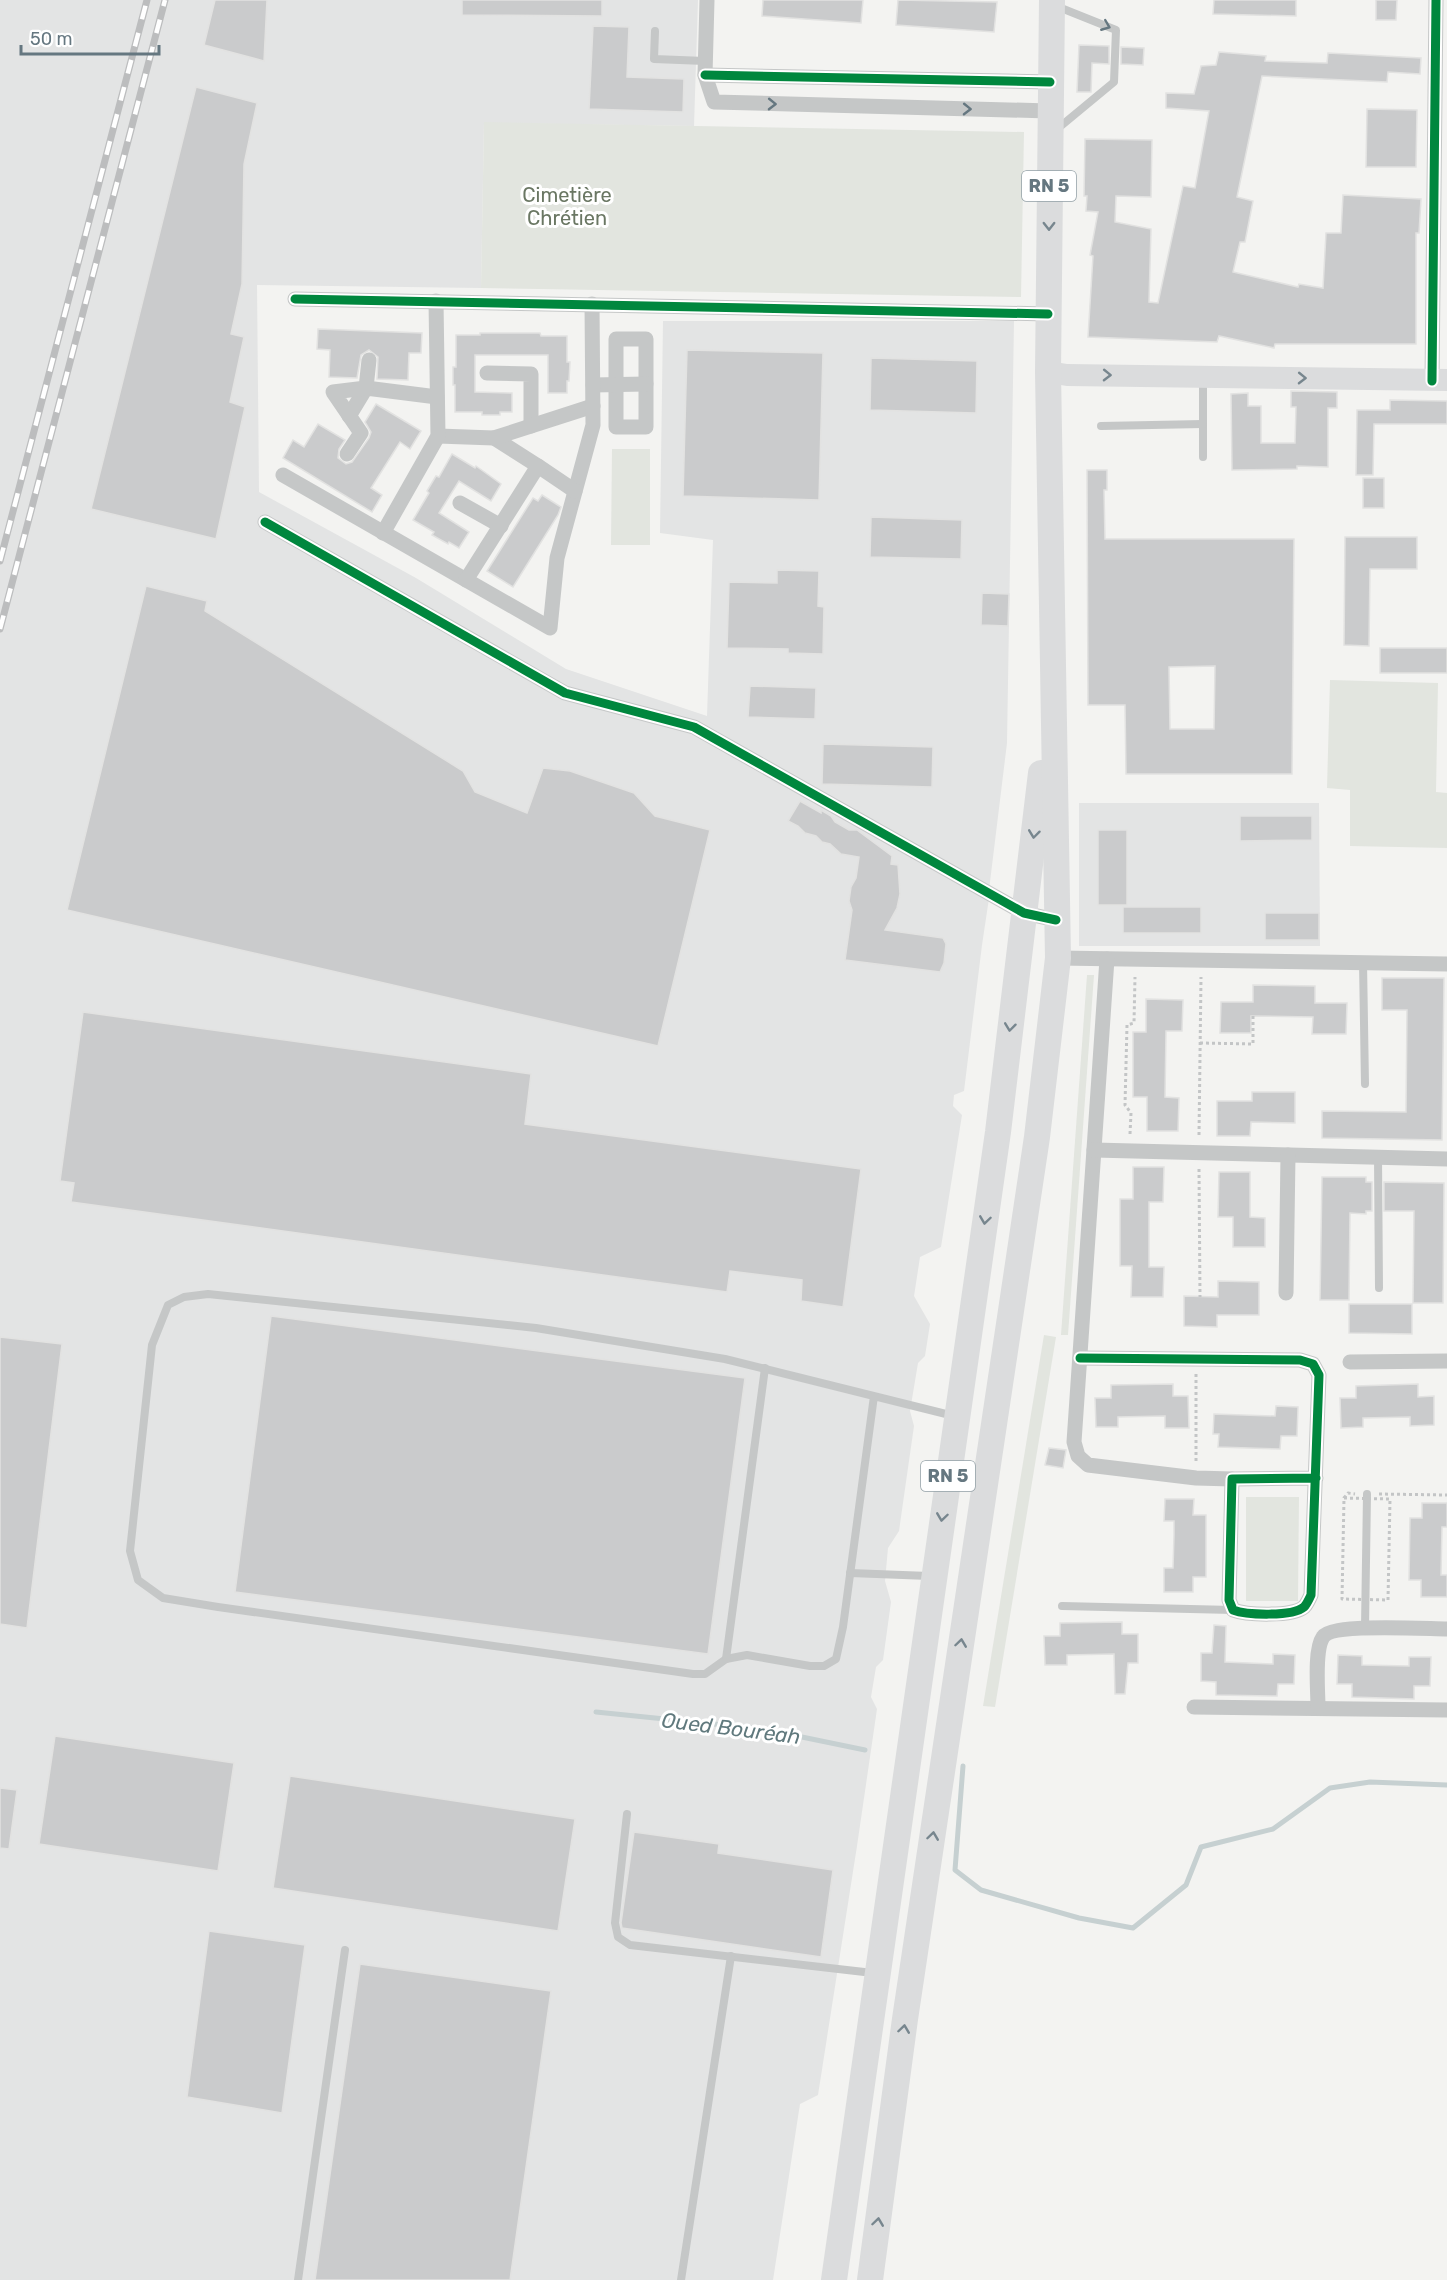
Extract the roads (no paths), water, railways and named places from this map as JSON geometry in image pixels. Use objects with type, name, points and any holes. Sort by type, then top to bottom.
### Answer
[{"type":"highway","name":"RN 5","points":[[870,2280],[907,2007],[1037,1137],[1058,958],[1048,372],[1049,111],[1052,2]]},
{"type":"highway","name":"RN 5","points":[[834,2280],[998,1132],[1053,671]]},
{"type":"highway","points":[[998,1132],[1037,1137]]},
{"type":"main road","points":[[1048,372],[1067,375],[1440,381]]},
{"type":"street","points":[[707,0],[705,68],[714,102],[1049,111]]},
{"type":"street","points":[[1436,0],[1440,381]]},
{"type":"street","points":[[705,68],[1050,82]]},
{"type":"street","points":[[295,298],[1048,314]]},
{"type":"street","points":[[383,532],[438,436],[436,301]]},
{"type":"street","points":[[283,476],[550,628],[557,558],[594,425],[592,304]]},
{"type":"street","points":[[616,339],[646,339],[646,384],[646,427],[616,427],[616,339]]},
{"type":"street","points":[[349,416],[366,388],[369,360]]},
{"type":"street","points":[[487,373],[531,374],[531,426]]},
{"type":"street","points":[[593,385],[646,384]]},
{"type":"street","points":[[347,454],[361,433],[333,392],[366,388],[437,398]]},
{"type":"street","points":[[438,436],[494,438],[593,406]]},
{"type":"street","points":[[494,438],[575,491]]},
{"type":"street","points":[[466,580],[538,466]]},
{"type":"street","points":[[460,503],[501,526]]},
{"type":"street","points":[[265,522],[565,693],[694,727],[1024,914],[1056,920]]},
{"type":"street","points":[[1058,958],[1447,964]]},
{"type":"street","points":[[1107,959],[1074,1442],[1078,1456],[1088,1465],[1197,1478],[1316,1478]]},
{"type":"street","points":[[1094,1150],[1447,1159]]},
{"type":"street","points":[[1286,1293],[1288,1155]]},
{"type":"street","points":[[1080,1358],[1300,1359],[1313,1364],[1319,1376],[1311,1595],[1305,1606],[1293,1613],[1242,1613],[1233,1610],[1229,1600],[1232,1479]]},
{"type":"street","points":[[1350,1362],[1447,1361]]},
{"type":"street","points":[[1318,1707],[1319,1646],[1323,1636],[1331,1631],[1365,1628],[1447,1629]]},
{"type":"street","points":[[1194,1707],[1447,1710]]},
{"type":"lane","points":[[1049,136],[1114,82],[1116,30],[1052,2]]},
{"type":"lane","points":[[655,31],[654,59],[705,68]]},
{"type":"lane","points":[[1203,377],[1203,457]]},
{"type":"lane","points":[[1101,426],[1203,424]]},
{"type":"lane","points":[[1363,962],[1365,1084]]},
{"type":"lane","points":[[1378,1157],[1379,1288]]},
{"type":"lane","points":[[874,1396],[843,1628],[836,1659],[824,1666],[810,1666],[747,1655],[726,1659],[705,1674],[693,1674],[163,1598],[138,1580],[130,1551],[152,1345],[168,1305],[184,1297],[208,1294],[536,1328],[725,1359],[765,1368],[957,1417]]},
{"type":"lane","points":[[726,1659],[765,1368]]},
{"type":"lane","points":[[1365,1628],[1367,1494]]},
{"type":"lane","points":[[850,1573],[933,1577]]},
{"type":"lane","points":[[1062,1606],[1233,1610]]},
{"type":"lane","points":[[627,1814],[615,1923],[618,1936],[630,1945],[878,1974]]},
{"type":"lane","points":[[298,2280],[345,1950]]},
{"type":"lane","points":[[681,2280],[731,1956]]},
{"type":"waterway","name":"Oued Bouréah","points":[[596,1712],[763,1729],[865,1750]]},
{"type":"waterway","name":"Oued Bouréah","points":[[963,1766],[955,1870],[981,1890],[1079,1918],[1133,1928],[1186,1885],[1201,1847],[1273,1829],[1330,1788],[1370,1782],[1447,1785]]},
{"type":"railway","points":[[0,561],[147,0]]},
{"type":"railway","points":[[0,629],[165,0]]},
{"type":"park label","name":"Cimetière Chrétien","points":[[567,206]]}]
